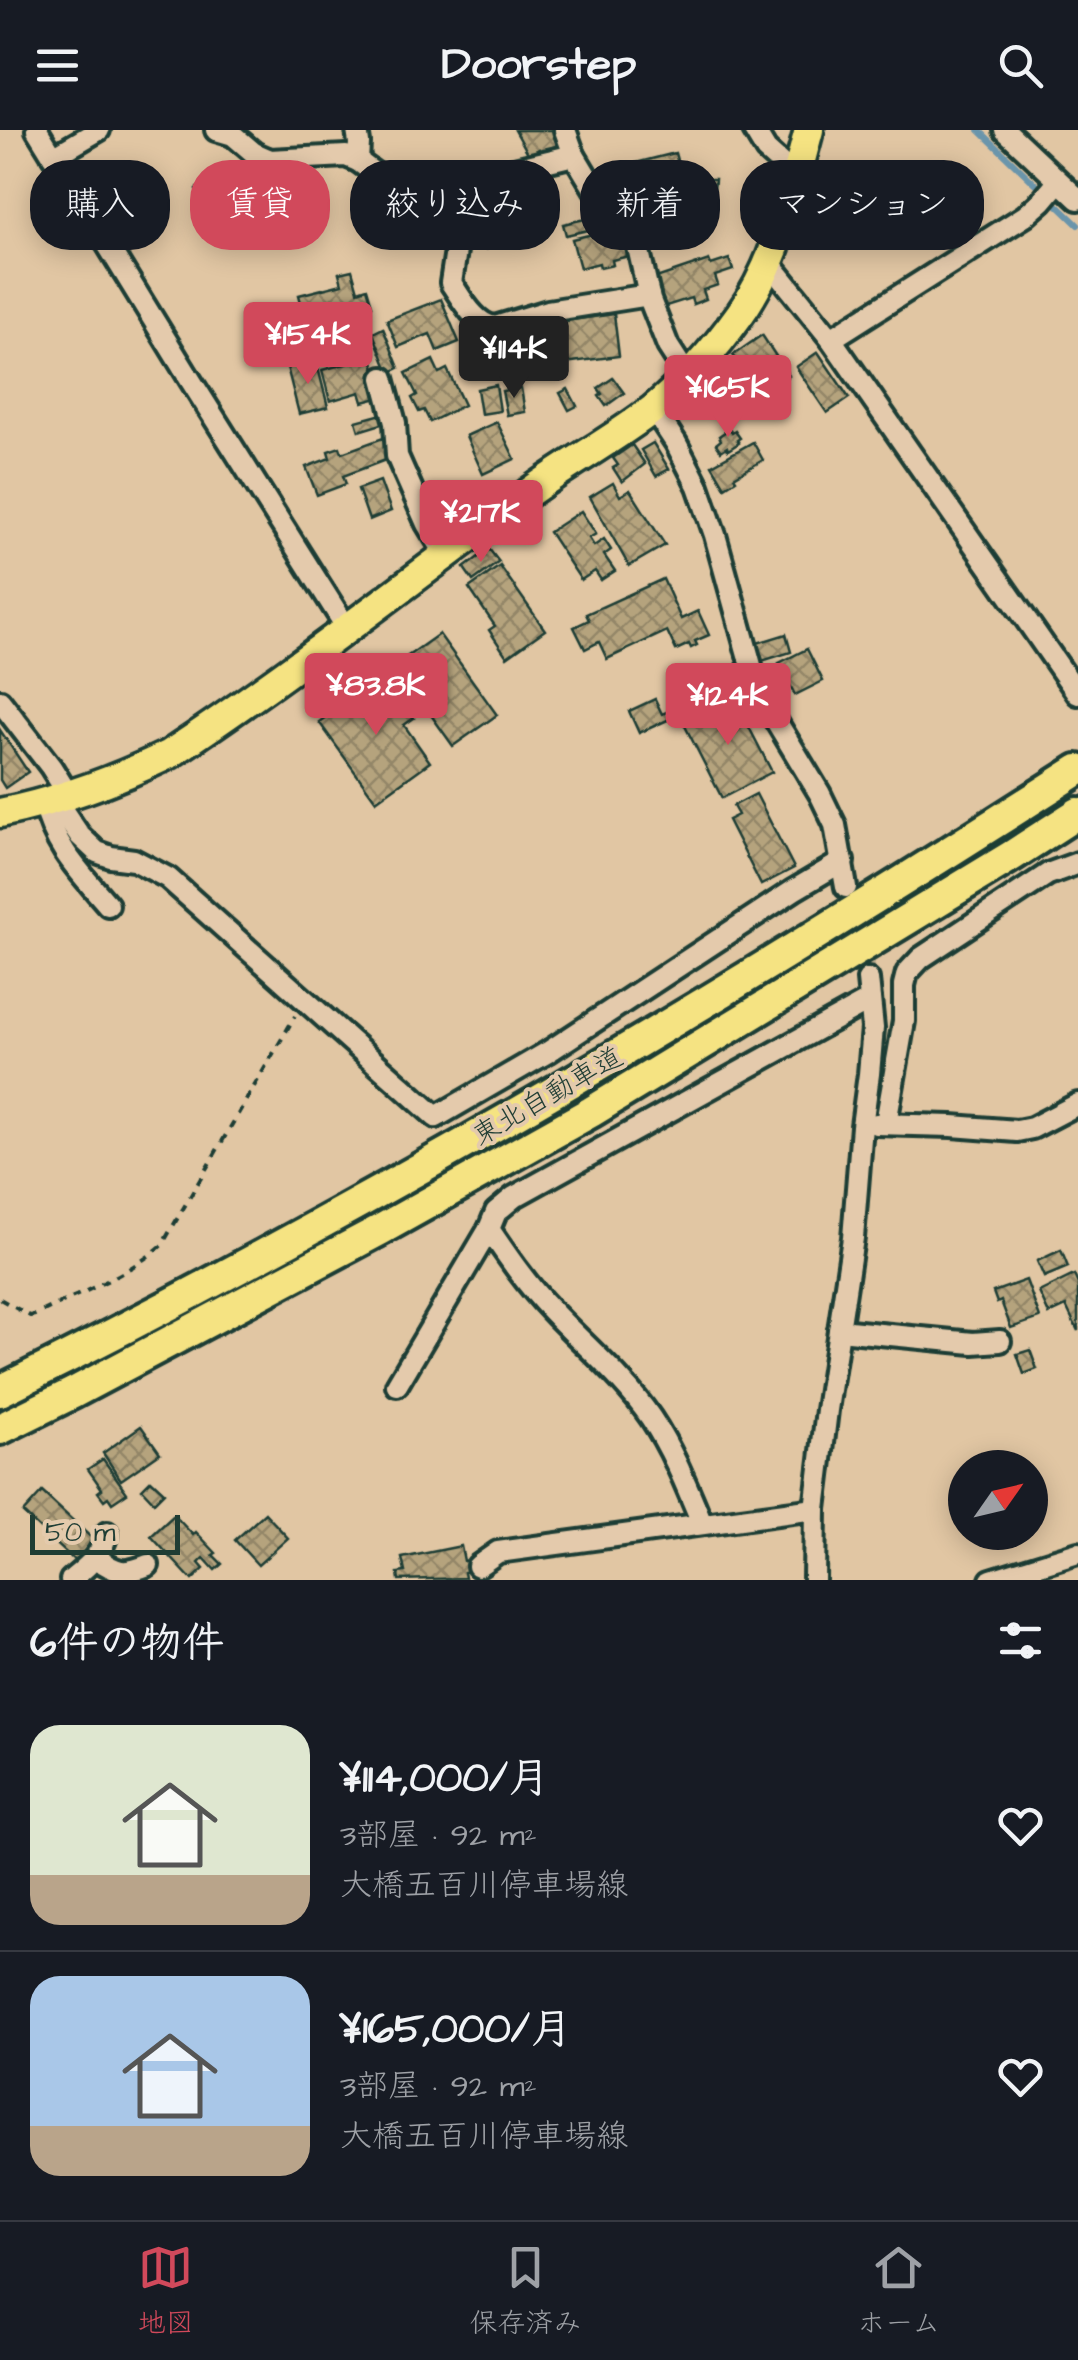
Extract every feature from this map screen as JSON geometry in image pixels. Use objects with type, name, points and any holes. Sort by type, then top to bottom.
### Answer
[{"type":"highway","name":"東北自動車道","points":[[0,1390],[365,1200],[576,1080],[793,950],[1078,770]]},
{"type":"highway","name":"東北自動車道","points":[[0,1429],[380,1230],[558,1130],[1078,813]]},
{"type":"main road","points":[[801,160],[810,130]]},
{"type":"main road","points":[[0,813],[56,799],[170,754],[653,408],[688,377],[742,312],[773,250]]},
{"type":"street","points":[[37,130],[348,630]]},
{"type":"street","points":[[53,157],[99,130]]},
{"type":"street","points":[[216,130],[241,135],[254,153],[270,160],[346,156],[356,160]]},
{"type":"street","points":[[357,130],[358,160]]},
{"type":"street","points":[[565,130],[574,155],[596,190],[634,225],[649,295],[668,346],[688,377]]},
{"type":"street","points":[[754,130],[777,160]]},
{"type":"street","points":[[1005,130],[1050,191],[1078,199]]},
{"type":"street","points":[[556,160],[574,155]]},
{"type":"street","points":[[831,338],[1025,216],[1050,191]]},
{"type":"street","points":[[456,250],[451,283],[486,326],[495,328],[548,311],[649,295]]},
{"type":"street","points":[[769,262],[831,338],[1078,694]]},
{"type":"street","points":[[384,378],[395,423],[397,456],[427,524],[446,555]]},
{"type":"street","points":[[653,408],[698,486],[758,691],[836,825],[846,887]]},
{"type":"street","points":[[0,701],[52,767],[56,799],[50,829],[71,862],[108,906]]},
{"type":"street","points":[[56,799],[80,836],[98,852],[134,860],[168,878],[436,1117],[548,1052],[843,862]]},
{"type":"street","points":[[886,1123],[904,1021],[908,973],[921,958],[1048,874],[1078,862]]},
{"type":"street","points":[[397,1385],[496,1212],[514,1197],[869,989],[873,1028],[854,1238],[815,1509],[814,1580]]},
{"type":"street","points":[[862,1126],[886,1123],[1017,1130],[1032,1128],[1078,1104]]},
{"type":"street","points":[[489,1229],[538,1296],[634,1396],[650,1418],[674,1456],[702,1524]]},
{"type":"street","points":[[839,1330],[973,1343],[1000,1341]]},
{"type":"street","points":[[478,1566],[498,1552],[815,1509]]},
{"type":"street","points":[[70,1580],[104,1548],[107,1532]]},
{"type":"street","points":[[991,1580],[1078,1553]]},
{"type":"street","points":[[96,1558],[126,1573],[148,1566]]},
{"type":"path","points":[[0,1298],[35,1316],[153,1254],[162,1245],[304,1001]]},
{"type":"building","points":[[515,130],[559,130],[568,147],[557,153],[553,147],[542,153],[539,149],[529,155]]},
{"type":"building","points":[[675,153],[677,160],[648,160]]},
{"type":"building","points":[[580,220],[580,232],[566,235],[563,224]]},
{"type":"building","points":[[580,237],[580,250],[628,250],[629,256],[612,260],[613,265],[600,268],[599,263],[580,268],[572,239]]},
{"type":"building","points":[[729,259],[733,270],[715,276],[718,285],[703,290],[706,299],[693,304],[691,298],[663,307],[653,279],[709,260],[711,265]]},
{"type":"building","points":[[352,270],[358,291],[367,288],[372,305],[352,310],[353,316],[339,320],[337,314],[306,322],[299,295],[342,284],[339,273]]},
{"type":"building","points":[[441,299],[459,342],[437,351],[430,334],[398,347],[387,320]]},
{"type":"building","points":[[614,314],[619,356],[556,364],[551,323]]},
{"type":"building","points":[[383,328],[399,368],[389,373],[373,333]]},
{"type":"building","points":[[762,335],[789,376],[761,395],[733,355]]},
{"type":"building","points":[[544,336],[549,370],[542,375],[500,378],[495,344]]},
{"type":"building","points":[[818,352],[849,398],[827,413],[796,367]]},
{"type":"building","points":[[372,357],[382,397],[363,402],[360,392],[330,401],[322,370]]},
{"type":"building","points":[[316,360],[328,407],[299,414],[287,367]]},
{"type":"building","points":[[433,360],[439,373],[447,369],[464,405],[430,422],[412,398],[417,395],[406,373]]},
{"type":"building","points":[[728,371],[749,398],[735,409],[714,381]]},
{"type":"building","points":[[613,378],[624,393],[606,406],[598,388]]},
{"type":"building","points":[[496,385],[500,411],[481,414],[477,389]]},
{"type":"building","points":[[521,388],[525,412],[507,415],[502,391]]},
{"type":"building","points":[[568,389],[577,406],[569,410],[560,393]]},
{"type":"building","points":[[382,414],[385,423],[359,431],[356,421]]},
{"type":"building","points":[[497,422],[515,459],[483,474],[466,436]]},
{"type":"building","points":[[729,429],[740,438],[739,443],[721,451],[716,444]]},
{"type":"building","points":[[383,438],[391,458],[343,476],[346,484],[317,495],[306,467],[330,458],[328,451],[340,447],[342,453]]},
{"type":"building","points":[[753,442],[763,460],[725,487],[712,465]]},
{"type":"building","points":[[653,443],[669,469],[656,476],[641,450]]},
{"type":"building","points":[[632,445],[645,464],[622,482],[613,468],[618,465],[613,458]]},
{"type":"building","points":[[380,481],[391,511],[369,520],[358,489]]},
{"type":"building","points":[[613,483],[620,496],[630,490],[665,545],[629,566],[590,497]]},
{"type":"building","points":[[581,511],[596,534],[589,538],[594,546],[604,539],[611,550],[604,555],[615,571],[601,580],[595,571],[581,580],[549,532]]},
{"type":"building","points":[[489,549],[499,562],[473,581],[464,568]]},
{"type":"building","points":[[500,566],[545,630],[507,657],[489,630],[495,626],[469,588]]},
{"type":"building","points":[[663,579],[681,619],[698,611],[709,635],[695,641],[697,645],[691,648],[689,644],[676,650],[667,631],[607,659],[599,642],[585,649],[574,627],[589,620],[586,614]]},
{"type":"building","points":[[439,634],[497,715],[453,746],[414,691],[404,698],[398,690],[408,683],[395,665]]},
{"type":"building","points":[[786,634],[791,652],[762,661],[757,643]]},
{"type":"building","points":[[807,649],[823,681],[795,695],[779,663]]},
{"type":"building","points":[[384,675],[414,718],[404,725],[430,762],[376,801],[319,722]]},
{"type":"building","points":[[734,698],[772,772],[722,798],[684,724]]},
{"type":"building","points":[[655,699],[662,714],[669,711],[672,718],[639,733],[629,711]]},
{"type":"building","points":[[0,730],[28,772],[5,788],[0,780]]},
{"type":"building","points":[[756,794],[794,868],[761,885],[728,820],[738,815],[733,806]]},
{"type":"building","points":[[1061,1250],[1068,1267],[1044,1277],[1037,1261]]},
{"type":"building","points":[[1074,1275],[1078,1284],[1078,1331],[1066,1306],[1049,1314],[1039,1292]]},
{"type":"building","points":[[1026,1280],[1040,1318],[1011,1328],[1001,1301],[997,1303],[993,1292]]},
{"type":"building","points":[[1030,1350],[1037,1369],[1024,1374],[1017,1354]]},
{"type":"building","points":[[141,1426],[160,1453],[121,1480],[103,1453]]},
{"type":"building","points":[[103,1459],[127,1493],[112,1503],[98,1492],[102,1489],[88,1469]]},
{"type":"building","points":[[151,1480],[164,1492],[154,1502],[142,1489]]},
{"type":"building","points":[[42,1492],[95,1541],[76,1562],[23,1513]]},
{"type":"building","points":[[265,1513],[288,1538],[258,1565],[235,1540]]},
{"type":"building","points":[[174,1515],[216,1553],[213,1555],[222,1564],[215,1570],[204,1558],[199,1563],[204,1569],[192,1580],[151,1536]]},
{"type":"building","points":[[461,1546],[470,1571],[464,1572],[465,1578],[399,1580],[398,1573],[405,1572],[402,1558]]},
{"type":"waterway","points":[[979,130],[1078,225]]},
{"type":"tunnel","points":[[850,903],[868,979]]}]
